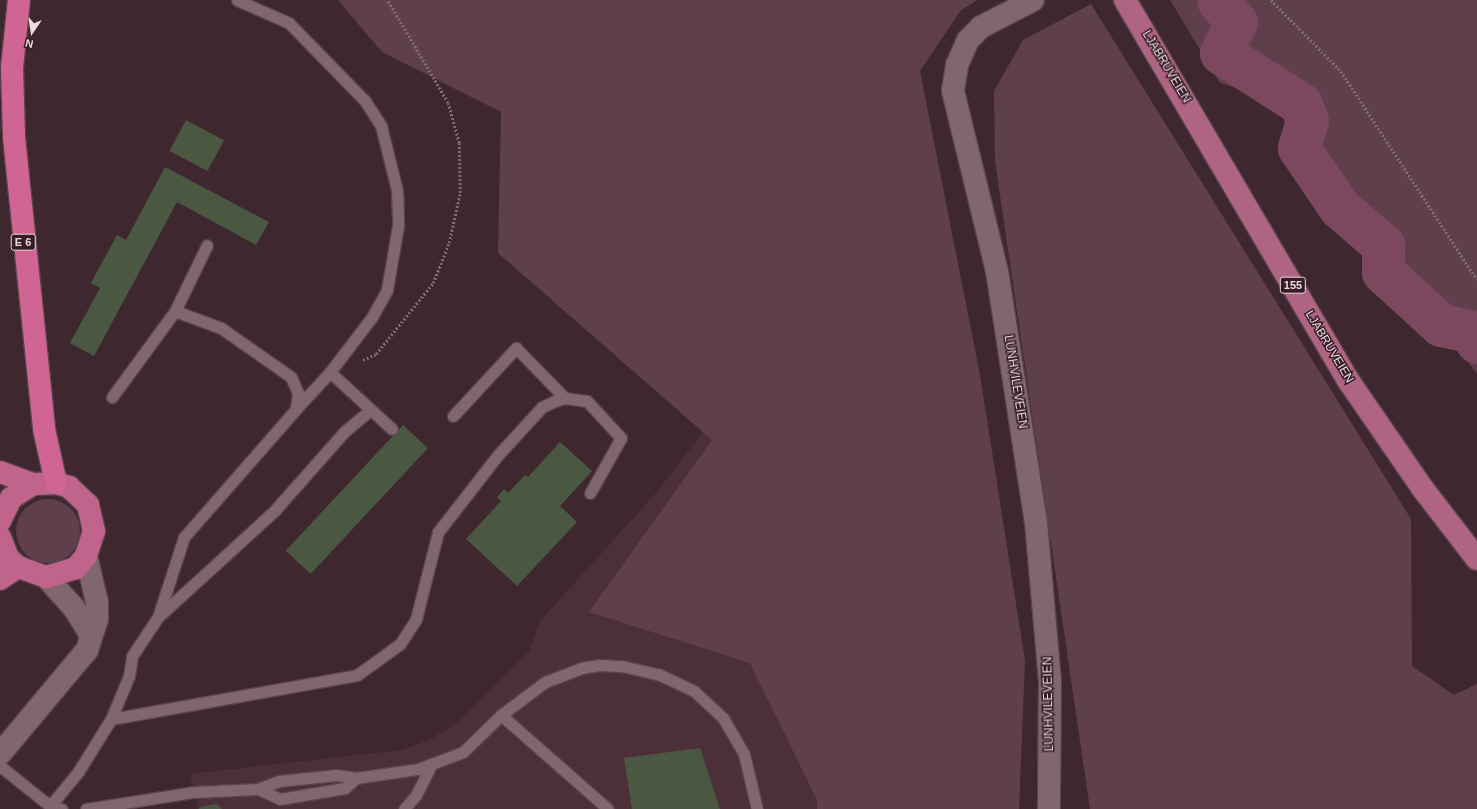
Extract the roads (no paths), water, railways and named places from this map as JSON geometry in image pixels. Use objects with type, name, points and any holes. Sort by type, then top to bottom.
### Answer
[{"type":"highway","name":"E 6","points":[[19,0],[12,68],[14,137],[44,429],[56,483]]},
{"type":"highway","points":[[0,472],[33,484],[56,483],[80,495],[93,518],[92,544],[86,556],[76,568],[46,577],[9,573],[8,558],[0,537]]},
{"type":"highway","points":[[0,521],[11,498],[33,484]]},
{"type":"main road","name":"LJABRUVEIEN","points":[[1125,0],[1348,380],[1423,489],[1477,559]]},
{"type":"street","name":"LUNHVILEVEIEN","points":[[1034,0],[981,27],[968,40],[957,65],[953,91],[997,271],[1036,522],[1050,682],[1048,809]]},
{"type":"street","points":[[0,754],[76,666],[91,635],[97,602],[86,556]]},
{"type":"street","points":[[46,577],[74,608],[91,635]]},
{"type":"lane","points":[[158,617],[184,538],[330,372],[372,318],[387,290],[398,226],[390,154],[381,126],[340,74],[289,23],[237,0]]},
{"type":"lane","points":[[112,397],[174,310],[207,245]]},
{"type":"lane","points":[[174,310],[221,328],[291,377],[298,392],[296,409]]},
{"type":"lane","points":[[453,416],[516,348],[565,398],[591,404],[621,438],[590,493]]},
{"type":"lane","points":[[330,372],[392,429]]},
{"type":"lane","points":[[112,719],[357,674],[400,644],[416,619],[438,532],[469,490],[542,407],[565,398]]},
{"type":"lane","points":[[50,806],[78,772],[112,719],[129,676],[132,656],[158,617],[274,510],[344,432],[370,410]]},
{"type":"lane","points":[[86,809],[200,791],[258,789],[279,781],[337,775],[356,778],[432,764],[463,752],[501,715],[544,682],[581,668],[622,666],[658,674],[694,691],[723,718],[744,754],[757,809]]},
{"type":"lane","points":[[501,715],[608,809]]},
{"type":"lane","points":[[404,809],[416,795],[432,764]]},
{"type":"lane","points":[[0,766],[50,806],[62,809]]},
{"type":"lane","points":[[258,789],[280,799],[345,788],[356,778]]},
{"type":"waterway","points":[[1218,0],[1236,22],[1221,53],[1301,104],[1307,121],[1299,148],[1340,208],[1383,245],[1383,272],[1441,325],[1470,331],[1477,342]]}]
